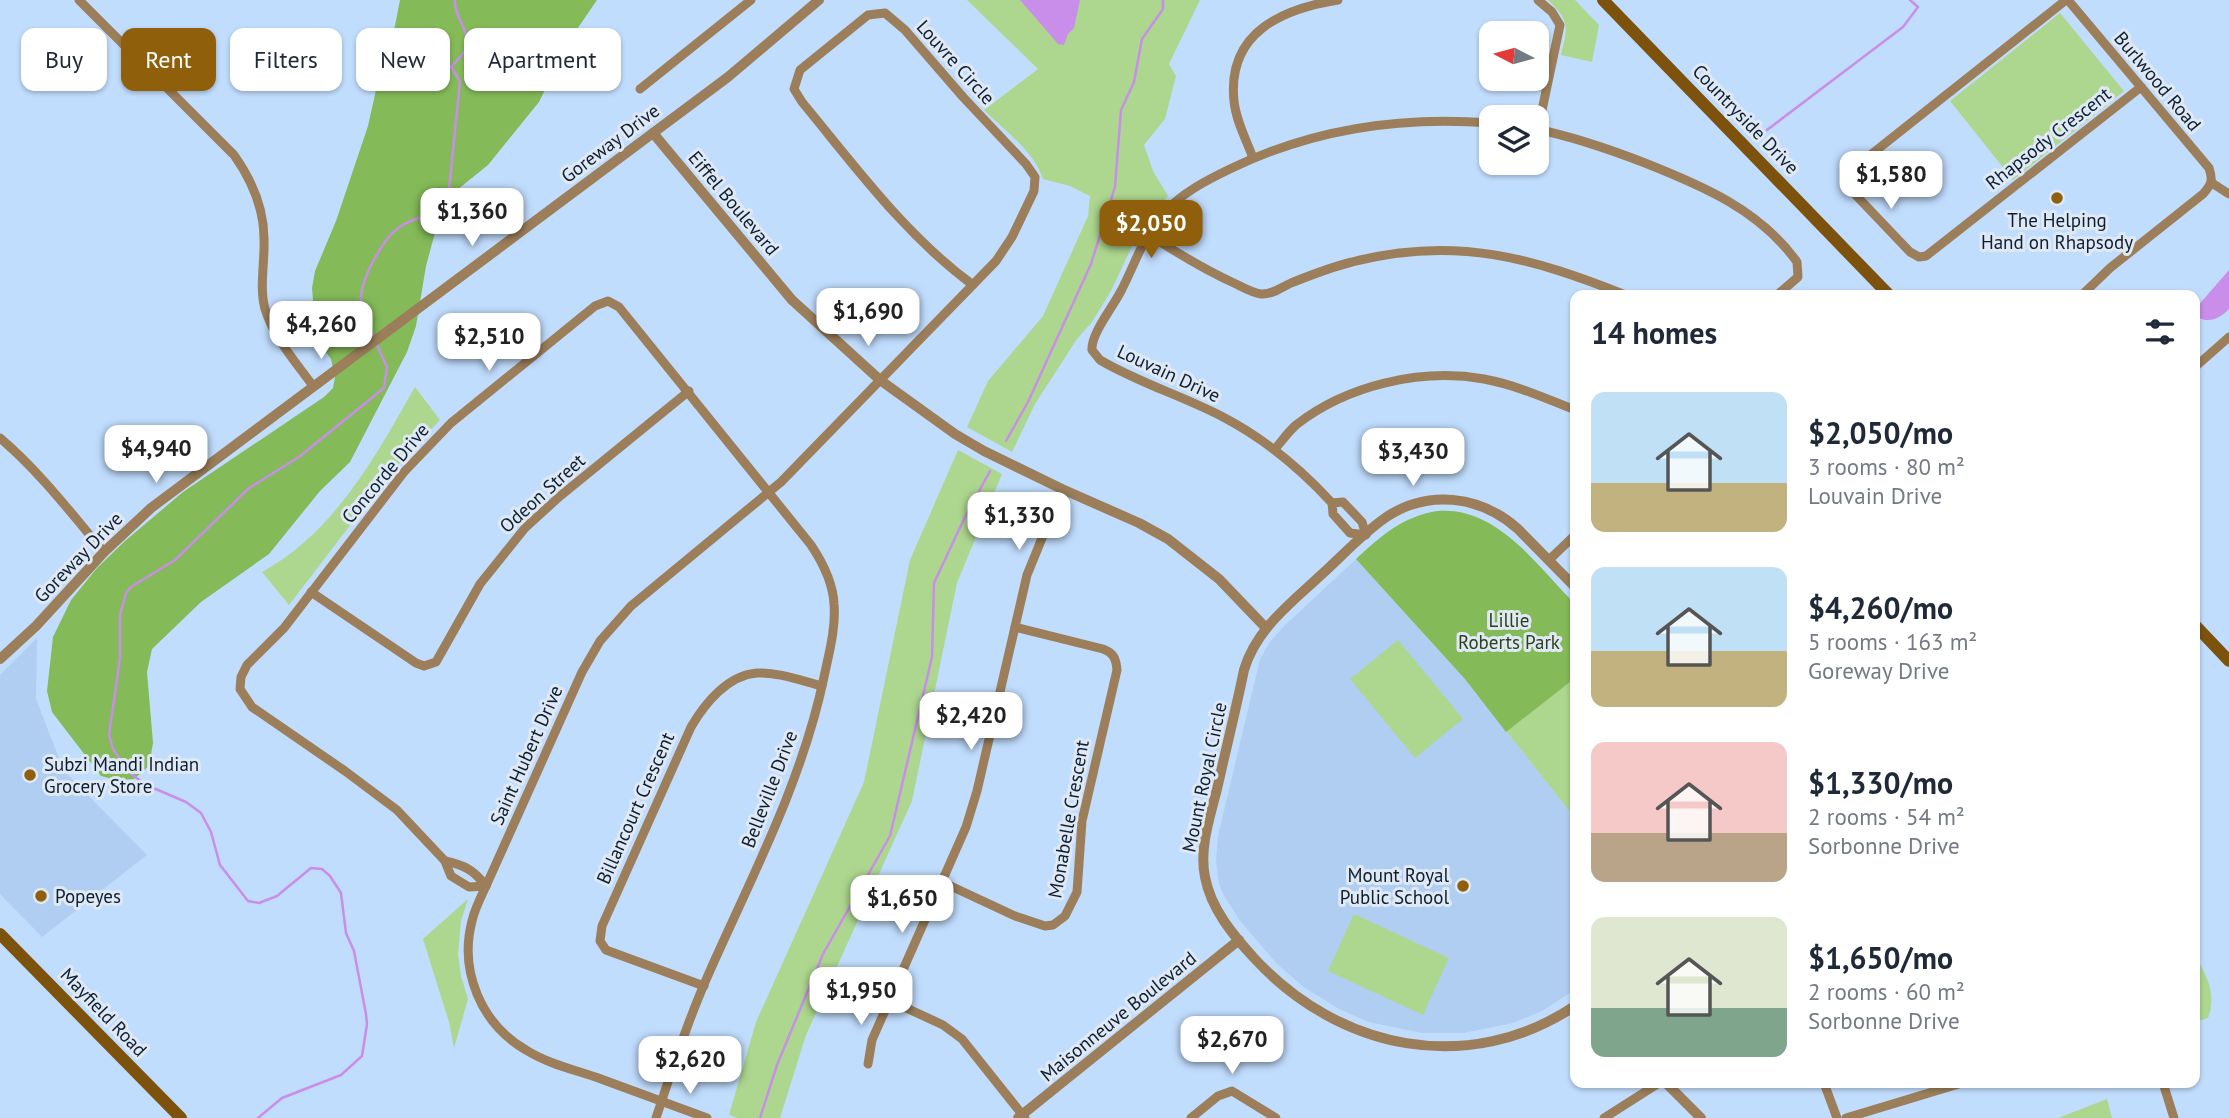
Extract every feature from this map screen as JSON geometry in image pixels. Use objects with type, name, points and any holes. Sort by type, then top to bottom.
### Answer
[{"type":"main road","name":"Countryside Drive","points":[[1602,0],[1884,290]]},
{"type":"main road","points":[[2200,630],[2229,661]]},
{"type":"main road","name":"Mayfield Road","points":[[0,934],[181,1118]]},
{"type":"street","points":[[79,0],[234,155],[246,172],[258,203],[265,237],[265,307],[278,339],[313,386]]},
{"type":"street","points":[[640,89],[751,0]]},
{"type":"street","name":"Goreway Drive","points":[[0,660],[36,626],[104,552],[152,508],[728,77],[819,0]]},
{"type":"street","points":[[1253,158],[1234,103],[1235,74],[1241,54],[1255,34],[1273,19],[1300,8],[1338,0]]},
{"type":"street","points":[[1538,0],[1552,12],[1560,25],[1542,105]]},
{"type":"street","name":"Burlwood Road","points":[[2067,0],[2209,168],[2212,183]]},
{"type":"street","name":"Rhapsody Crescent","points":[[2067,0],[1854,168],[1848,178],[1848,187],[1910,252],[1919,257],[1926,256],[2141,87]]},
{"type":"street","name":"Louvre Circle","points":[[880,380],[973,285],[996,261],[1012,237],[1034,191],[1035,177],[899,24],[885,13],[868,15],[800,70],[794,89],[902,222],[955,272],[973,285]]},
{"type":"street","name":"Louvain Drive","points":[[1332,503],[1343,502],[1362,522],[1366,535],[1350,533],[1333,514],[1332,503],[1310,479],[1275,449],[1223,417],[1096,357],[1092,344],[1095,336],[1121,293],[1148,234],[1181,197],[1203,183],[1253,158],[1308,139],[1373,126],[1426,121],[1479,123]]},
{"type":"street","points":[[1549,132],[1595,144],[1686,179],[1750,214],[1797,262],[1798,276],[1783,290]]},
{"type":"street","name":"Eiffel Boulevard","points":[[653,133],[792,299],[880,380],[939,423],[984,451],[1139,523],[1168,540],[1219,579],[1266,628]]},
{"type":"street","points":[[2087,290],[2110,268],[2203,194],[2212,183],[2229,194]]},
{"type":"street","points":[[1148,234],[1198,266],[1258,293],[1271,292],[1321,271],[1365,258],[1438,250],[1491,253],[1520,258],[1568,272],[1613,290]]},
{"type":"street","name":"Concorde Drive","points":[[486,886],[469,887],[451,877],[446,861],[397,810],[252,708],[243,696],[240,684],[244,669],[280,633],[404,472],[451,424],[600,303],[608,301],[619,307],[769,493]]},
{"type":"street","points":[[2200,363],[2229,337]]},
{"type":"street","points":[[1275,449],[1295,426],[1338,400],[1370,387],[1419,377],[1482,379],[1521,388],[1570,408]]},
{"type":"street","name":"Saint Hubert Drive","points":[[707,1118],[532,1054],[510,1040],[483,1008],[474,988],[468,953],[471,923],[582,672],[600,641],[631,606],[769,493],[880,380]]},
{"type":"street","name":"Odeon Street","points":[[311,592],[416,663],[424,666],[436,662],[480,584],[525,528],[689,391]]},
{"type":"street","points":[[0,438],[15,450],[104,552]]},
{"type":"street","points":[[868,1065],[872,1040],[972,809],[1032,561],[1062,489]]},
{"type":"street","name":"Belleville Drive","points":[[656,1118],[704,986],[792,787],[807,744],[822,686],[835,619],[832,587],[821,560],[769,493]]},
{"type":"street","name":"Mount Royal Circle","points":[[1570,582],[1507,520],[1483,506],[1466,501],[1441,499],[1415,503],[1382,520],[1266,628],[1253,647],[1244,670],[1204,846],[1203,861],[1207,887],[1217,909],[1239,940],[1279,983],[1313,1008],[1356,1031],[1392,1041],[1439,1046],[1490,1042],[1530,1030],[1570,1009]]},
{"type":"street","points":[[1549,560],[1570,540]]},
{"type":"street","name":"Monabelle Crescent","points":[[942,882],[1015,916],[1045,926],[1059,922],[1070,909],[1077,891],[1082,821],[1116,661],[1110,652],[1103,649],[1015,626]]},
{"type":"street","name":"Billancourt Crescent","points":[[704,986],[606,950],[600,941],[602,926],[691,727],[707,703],[726,685],[755,673],[822,686]]},
{"type":"street","name":"Concorde Drive","points":[[446,861],[463,865],[475,872],[486,886]]},
{"type":"street","name":"Maisonneuve Boulevard","points":[[1022,1117],[1239,940]]},
{"type":"street","points":[[889,1000],[952,1031],[1022,1117]]},
{"type":"street","points":[[1604,1118],[1651,1088]]},
{"type":"street","points":[[1670,1088],[1701,1118]]},
{"type":"street","points":[[1827,1088],[1837,1118]]},
{"type":"street","points":[[1846,1118],[1944,1088]]},
{"type":"street","points":[[2165,1088],[2174,1118]]},
{"type":"street","points":[[1191,1118],[1218,1096],[1232,1091],[1276,1118]]},
{"type":"shaded area","points":[[1020,0],[1080,0],[1074,28],[1068,34],[1064,45],[1058,44]]},
{"type":"shaded area","points":[[2229,270],[2229,309],[2214,319],[2206,320],[2200,318],[2200,303]]},
{"type":"shaded area","points":[[1356,559],[1465,679],[1570,812],[1570,993],[1542,1011],[1513,1023],[1463,1033],[1422,1033],[1369,1022],[1339,1009],[1305,988],[1277,964],[1241,922],[1219,884],[1216,861],[1218,836],[1260,659],[1283,627]]},
{"type":"shaded area","points":[[37,638],[36,699],[64,771],[147,855],[42,937],[0,894],[0,675]]},
{"type":"green space","points":[[400,0],[597,0],[578,28],[464,28],[464,91],[544,91],[539,102],[488,165],[452,194],[440,214],[426,266],[416,326],[407,352],[350,462],[320,491],[269,554],[201,602],[152,649],[147,672],[153,743],[149,766],[134,779],[117,780],[101,776],[52,712],[47,691],[53,637],[71,600],[97,568],[125,541],[183,492],[324,397],[333,388],[335,377],[331,359],[320,344],[315,325],[312,288],[315,271],[336,221],[368,126],[376,91],[450,91],[450,28],[395,28]]},
{"type":"green space","points":[[967,0],[1200,0],[1169,64],[1176,76],[1165,119],[1144,145],[1153,171],[1168,196],[1140,229],[1111,291],[1035,404],[1012,452],[967,427],[988,381],[1043,316],[1088,216],[1090,196],[1070,186],[1043,179],[1026,150],[984,110],[1038,69]]},
{"type":"green space","points":[[1548,0],[1575,0],[1599,25],[1592,62],[1561,55],[1566,30],[1564,19]]},
{"type":"green space","points":[[2060,13],[2124,91],[2013,180],[1950,101]]},
{"type":"green space","points":[[415,387],[440,420],[391,472],[289,605],[262,572],[311,536],[332,514],[368,466]]},
{"type":"green space","points":[[958,450],[1002,474],[957,583],[912,801],[806,1035],[780,1118],[737,1118],[729,1115],[756,1022],[864,782],[910,560]]},
{"type":"green space","name":"Lillie Roberts Park","points":[[1438,511],[1460,512],[1479,518],[1498,529],[1531,557],[1570,599],[1570,812],[1465,679],[1356,559],[1384,535],[1425,514]]},
{"type":"green space","name":"Lillie Roberts Park","points":[[1438,511],[1460,512],[1479,518],[1498,529],[1531,557],[1570,599],[1570,682],[1506,732],[1465,679],[1356,559],[1403,522]]},
{"type":"green space","points":[[1398,640],[1463,719],[1415,758],[1350,679]]},
{"type":"green space","points":[[468,899],[461,921],[458,954],[468,999],[454,1048],[449,1022],[423,939]]},
{"type":"green space","points":[[1354,914],[1449,958],[1423,1015],[1328,971]]},
{"type":"green space","points":[[2200,965],[2211,995],[2208,1018],[2200,1020]]},
{"type":"green space","points":[[2107,1099],[2112,1118],[2058,1118]]},
{"type":"waterway","points":[[373,337],[361,301],[368,271],[387,239],[410,221],[436,213],[449,190],[460,81],[451,67],[464,52],[467,44],[455,0]]},
{"type":"waterway","points":[[1006,441],[1028,402],[1091,264],[1115,187],[1121,110],[1134,82],[1142,39],[1163,9],[1163,0]]},
{"type":"waterway","points":[[1767,130],[1903,27],[1918,7],[1910,0]]},
{"type":"waterway","points":[[258,1118],[282,1098],[341,1075],[362,1056],[366,1014],[354,951],[346,933],[341,893],[322,869],[311,868],[277,896],[259,903],[248,901],[220,865],[211,832],[201,813],[186,802],[144,784],[128,771],[113,749],[109,735],[120,658],[120,615],[126,593],[131,587],[175,560],[249,488],[299,457],[384,388],[387,367],[376,343]]},
{"type":"waterway","points":[[760,1118],[777,1065],[823,954],[890,836],[932,657],[934,583],[990,471]]},
{"type":"place","name":"The Helping Hand on Rhapsody","points":[[2057,198]]},
{"type":"place","name":"Subzi Mandi Indian Grocery Store","points":[[30,775]]},
{"type":"place","name":"Mount Royal Public School","points":[[1463,886]]},
{"type":"place","name":"Popeyes","points":[[41,896]]}]
